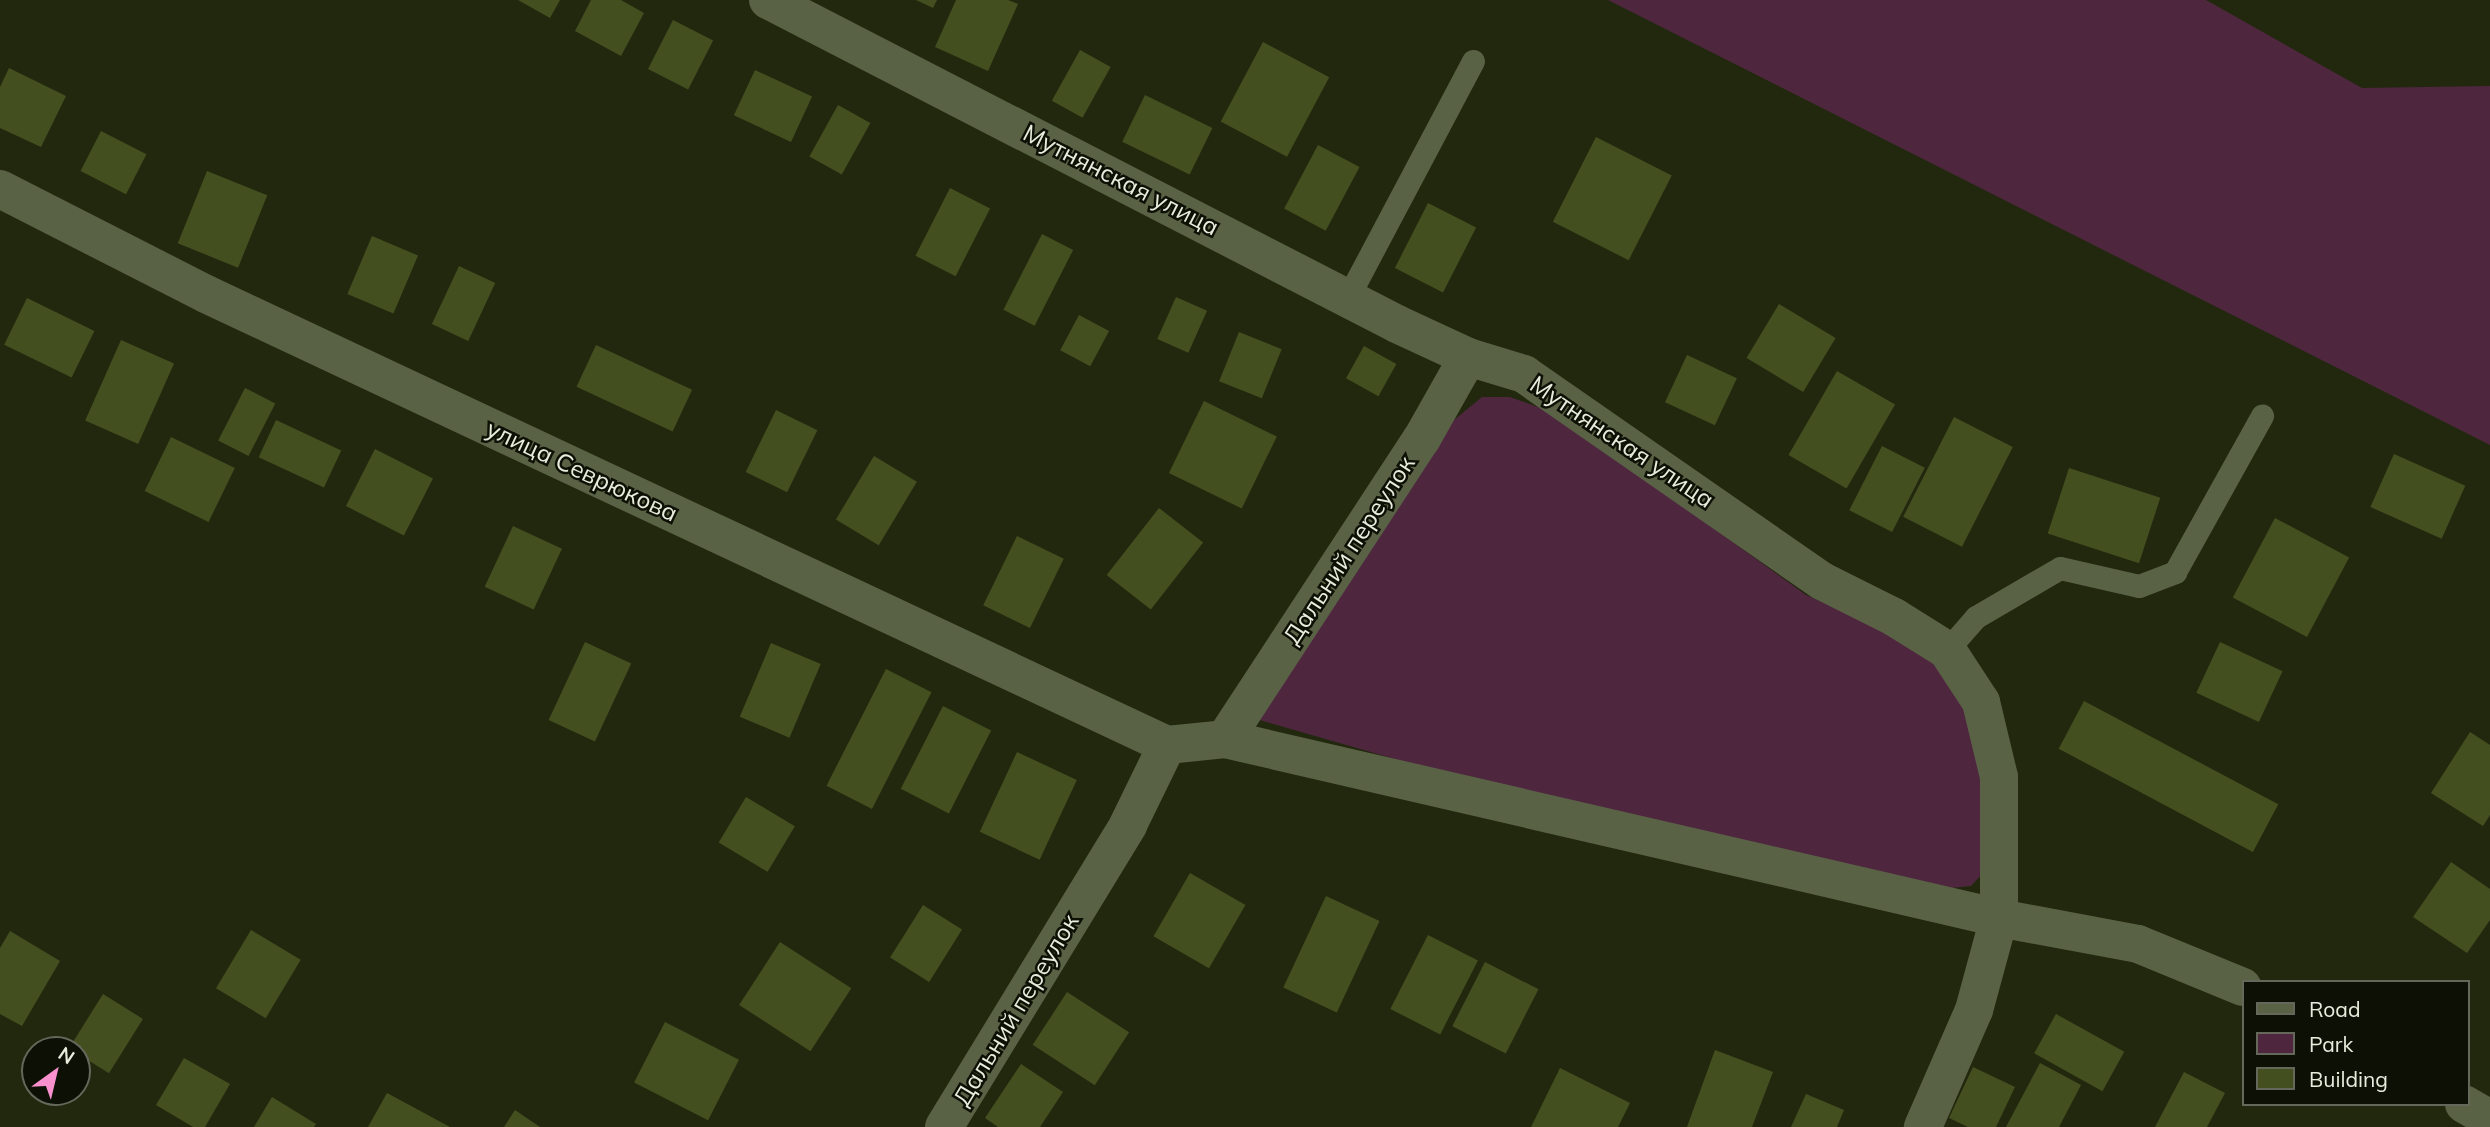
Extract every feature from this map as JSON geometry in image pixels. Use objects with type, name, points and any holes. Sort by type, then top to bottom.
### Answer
[{"type":"street","name":"Мутнянская улица","points":[[768,0],[1468,357],[1524,374],[1822,581],[1894,617],[1947,650],[1981,702],[1999,777],[1999,918],[1975,1010],[1923,1127]]},
{"type":"street","name":"улица Севрюкова","points":[[0,189],[206,294],[1167,745]]},
{"type":"street","name":"Дальний переулок","points":[[1226,739],[1422,440],[1468,357]]},
{"type":"street","points":[[1167,745],[1226,739],[1999,918],[2138,944],[2242,988]]},
{"type":"street","name":"Дальний переулок","points":[[944,1127],[1128,825],[1167,745]]},
{"type":"street","points":[[2467,1106],[2490,1119]]},
{"type":"lane","points":[[1349,297],[1473,61]]},
{"type":"lane","points":[[1947,650],[1976,617],[2060,568],[2139,586],[2175,572],[2262,416]]},
{"type":"green space","points":[[1608,0],[2206,0],[2362,88],[2490,86],[2490,445]]},
{"type":"green space","points":[[1482,397],[1510,397],[1552,412],[1806,595],[1902,638],[1941,661],[1979,742],[1983,873],[1971,886],[1941,889],[1482,784],[1256,719],[1454,420]]},
{"type":"building","points":[[518,0],[560,0],[550,18]]},
{"type":"building","points":[[591,0],[621,0],[644,13],[621,56],[575,31]]},
{"type":"building","points":[[916,0],[937,0],[933,8]]},
{"type":"building","points":[[956,0],[1008,0],[1018,4],[988,71],[935,47]]},
{"type":"building","points":[[673,20],[713,40],[688,89],[648,69]]},
{"type":"building","points":[[1263,42],[1329,77],[1287,157],[1221,121]]},
{"type":"building","points":[[1080,50],[1111,67],[1082,118],[1052,101]]},
{"type":"building","points":[[9,68],[66,96],[41,147],[0,128],[0,87]]},
{"type":"building","points":[[755,70],[812,97],[791,142],[734,115]]},
{"type":"building","points":[[1145,95],[1212,128],[1190,175],[1122,142]]},
{"type":"building","points":[[838,105],[870,123],[842,175],[809,157]]},
{"type":"building","points":[[101,131],[146,154],[126,194],[81,171]]},
{"type":"building","points":[[1596,137],[1672,176],[1629,260],[1553,222]]},
{"type":"building","points":[[1318,145],[1359,167],[1326,231],[1284,209]]},
{"type":"building","points":[[207,171],[267,195],[238,268],[178,243]]},
{"type":"building","points":[[950,188],[990,208],[956,276],[915,256]]},
{"type":"building","points":[[1428,203],[1476,228],[1443,293],[1395,268]]},
{"type":"building","points":[[1042,234],[1073,250],[1035,326],[1003,310]]},
{"type":"building","points":[[372,236],[418,256],[393,314],[347,294]]},
{"type":"building","points":[[459,266],[495,283],[468,341],[432,324]]},
{"type":"building","points":[[1176,297],[1207,311],[1188,353],[1157,339]]},
{"type":"building","points":[[27,298],[94,331],[72,378],[4,345]]},
{"type":"building","points":[[1779,304],[1836,338],[1803,392],[1747,358]]},
{"type":"building","points":[[1079,315],[1109,331],[1090,366],[1060,350]]},
{"type":"building","points":[[1239,332],[1282,349],[1262,398],[1219,381]]},
{"type":"building","points":[[121,340],[174,364],[138,444],[85,420]]},
{"type":"building","points":[[596,345],[692,390],[673,431],[577,387]]},
{"type":"building","points":[[1364,346],[1396,364],[1378,396],[1346,378]]},
{"type":"building","points":[[1687,355],[1737,378],[1715,425],[1665,402]]},
{"type":"building","points":[[1837,371],[1895,404],[1847,489],[1788,455]]},
{"type":"building","points":[[245,388],[275,403],[249,456],[218,441]]},
{"type":"building","points":[[1204,401],[1277,437],[1242,508],[1169,473]]},
{"type":"building","points":[[776,410],[817,430],[787,492],[746,472]]},
{"type":"building","points":[[1954,417],[2013,447],[1962,547],[1903,517]]},
{"type":"building","points":[[276,420],[341,450],[324,488],[259,457]]},
{"type":"building","points":[[171,437],[235,468],[209,522],[145,491]]},
{"type":"building","points":[[1882,446],[1925,468],[1892,532],[1849,510]]},
{"type":"building","points":[[375,449],[433,479],[404,536],[346,506]]},
{"type":"building","points":[[2394,454],[2465,486],[2442,539],[2370,507]]},
{"type":"building","points":[[874,456],[917,482],[879,545],[836,519]]},
{"type":"building","points":[[2069,468],[2160,498],[2139,563],[2048,534]]},
{"type":"building","points":[[1159,508],[1203,542],[1151,609],[1107,575]]},
{"type":"building","points":[[2275,518],[2349,557],[2307,637],[2233,597]]},
{"type":"building","points":[[513,526],[562,549],[534,610],[485,587]]},
{"type":"building","points":[[1017,536],[1064,559],[1030,628],[983,605]]},
{"type":"building","points":[[585,642],[631,664],[595,741],[549,720]]},
{"type":"building","points":[[2220,642],[2283,671],[2259,722],[2196,693]]},
{"type":"building","points":[[771,643],[821,664],[789,738],[740,717]]},
{"type":"building","points":[[886,669],[931,692],[872,809],[827,786]]},
{"type":"building","points":[[2084,701],[2278,804],[2253,852],[2059,749]]},
{"type":"building","points":[[943,706],[991,731],[949,813],[901,789]]},
{"type":"building","points":[[2470,732],[2490,745],[2490,815],[2483,826],[2431,793]]},
{"type":"building","points":[[1017,752],[1077,780],[1040,860],[980,832]]},
{"type":"building","points":[[746,797],[795,826],[768,872],[719,842]]},
{"type":"building","points":[[2451,862],[2490,889],[2490,920],[2467,953],[2413,917]]},
{"type":"building","points":[[1190,873],[1245,905],[1209,968],[1154,936]]},
{"type":"building","points":[[1326,896],[1379,921],[1337,1012],[1283,988]]},
{"type":"building","points":[[923,905],[962,929],[929,982],[890,958]]},
{"type":"building","points":[[251,930],[301,960],[266,1018],[216,988]]},
{"type":"building","points":[[10,931],[60,961],[22,1026],[0,1014],[0,948]]},
{"type":"building","points":[[1428,935],[1478,960],[1440,1034],[1390,1009]]},
{"type":"building","points":[[780,942],[851,988],[810,1051],[739,1005]]},
{"type":"building","points":[[1485,962],[1538,989],[1506,1053],[1452,1026]]},
{"type":"building","points":[[1067,992],[1129,1032],[1095,1085],[1033,1045]]},
{"type":"building","points":[[103,994],[143,1019],[109,1073],[91,1062],[91,1036],[77,1036]]},
{"type":"building","points":[[2056,1014],[2124,1052],[2102,1091],[2034,1053]]},
{"type":"building","points":[[665,1022],[739,1060],[708,1120],[634,1083]]},
{"type":"building","points":[[1715,1050],[1773,1072],[1752,1127],[1687,1127]]},
{"type":"building","points":[[184,1058],[230,1084],[205,1127],[193,1127],[156,1105]]},
{"type":"building","points":[[2040,1063],[2081,1085],[2059,1127],[2006,1127]]},
{"type":"building","points":[[1021,1064],[1063,1092],[1040,1127],[998,1127],[985,1118]]},
{"type":"building","points":[[1973,1067],[2015,1087],[1996,1127],[1968,1127],[1949,1118]]},
{"type":"building","points":[[1560,1068],[1630,1103],[1618,1127],[1531,1127]]},
{"type":"building","points":[[2184,1072],[2225,1093],[2207,1127],[2155,1127]]},
{"type":"building","points":[[387,1093],[450,1127],[368,1127]]},
{"type":"building","points":[[1806,1094],[1844,1110],[1837,1127],[1791,1127]]},
{"type":"building","points":[[272,1097],[316,1124],[314,1127],[254,1127]]},
{"type":"building","points":[[515,1110],[540,1127],[504,1127]]}]
